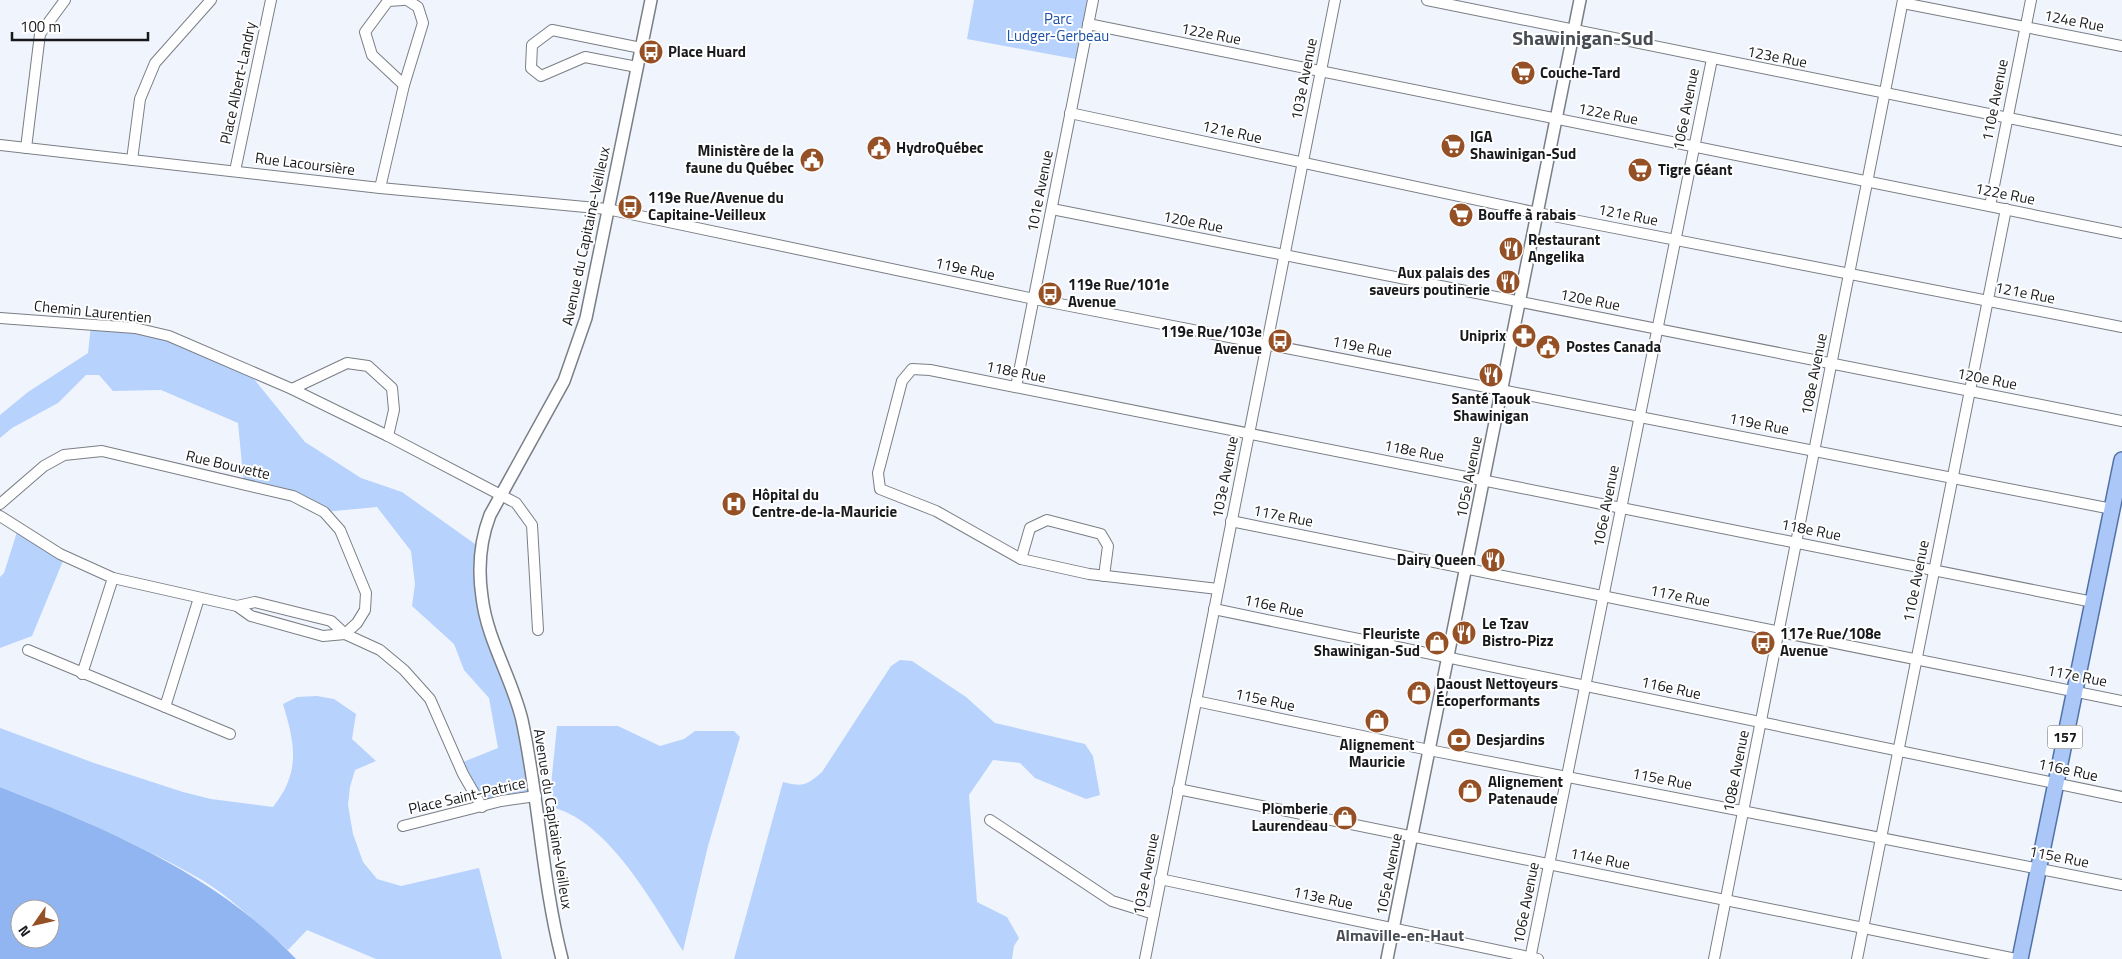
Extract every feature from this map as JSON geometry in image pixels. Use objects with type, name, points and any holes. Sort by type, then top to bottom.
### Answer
[{"type":"main road","name":"157","points":[[2018,959],[2122,460]]},
{"type":"street","points":[[26,148],[40,34],[65,0]]},
{"type":"street","points":[[132,160],[140,98],[155,63],[211,0]]},
{"type":"street","name":"Place Albert-Landry","points":[[235,171],[271,0]]},
{"type":"street","points":[[402,0],[388,1],[365,32],[372,55],[404,85]]},
{"type":"street","points":[[380,188],[404,85],[423,23],[418,7],[407,0]]},
{"type":"street","name":"Avenue du Capitaine-Veilleux","points":[[562,959],[552,914],[536,796],[520,714],[482,600],[480,568],[484,536],[500,494],[564,381],[586,318],[651,0]]},
{"type":"street","name":"101e Avenue","points":[[1016,387],[1093,0]]},
{"type":"street","name":"103e Avenue","points":[[1145,959],[1335,0]]},
{"type":"street","name":"123e Rue","points":[[1427,0],[2122,141]]},
{"type":"street","name":"105e Avenue","points":[[1387,959],[1580,0]]},
{"type":"street","name":"110e Avenue","points":[[1990,206],[2031,0]]},
{"type":"street","name":"124e Rue","points":[[1903,2],[2122,46]]},
{"type":"street","name":"108e Avenue","points":[[1714,959],[1903,2]]},
{"type":"street","name":"122e Rue","points":[[1088,24],[2122,233]]},
{"type":"street","points":[[637,67],[585,57],[541,76],[531,68],[532,45],[552,30],[641,48]]},
{"type":"street","name":"106e Avenue","points":[[1533,958],[1549,864],[1712,59]]},
{"type":"street","name":"121e Rue","points":[[1070,113],[1538,213],[2122,327]]},
{"type":"street","name":"Rue Lacoursière","points":[[0,145],[380,188],[607,209]]},
{"type":"street","name":"119e Rue","points":[[607,209],[1034,299],[2112,509]]},
{"type":"street","name":"120e Rue","points":[[1052,209],[2122,421]]},
{"type":"street","name":"110e Avenue","points":[[1857,959],[2006,209]]},
{"type":"street","name":"Chemin Laurentien","points":[[0,318],[135,328],[169,336],[292,389],[388,436],[516,503],[532,526],[538,630]]},
{"type":"street","points":[[292,389],[347,363],[368,366],[392,388],[394,410],[388,436]]},
{"type":"street","name":"118e Rue","points":[[1021,559],[936,511],[880,490],[878,473],[880,464],[902,382],[912,369],[930,370],[2093,602]]},
{"type":"street","name":"Rue Bouvette","points":[[0,504],[44,466],[64,455],[102,451],[293,496],[324,512],[340,530],[366,593],[365,610],[357,623],[345,634]]},
{"type":"street","points":[[0,516],[60,554],[113,578],[237,606],[251,616],[323,636],[345,634]]},
{"type":"street","points":[[1104,576],[1108,546],[1101,534],[1047,520],[1030,528],[1021,559],[1104,576],[1218,589]]},
{"type":"street","name":"117e Rue","points":[[1232,521],[2122,701]]},
{"type":"street","points":[[82,674],[113,578]]},
{"type":"street","points":[[165,707],[199,598]]},
{"type":"street","points":[[237,606],[255,602],[331,621],[345,634],[380,650],[404,670],[430,699],[463,774],[482,807]]},
{"type":"street","name":"116e Rue","points":[[1214,609],[2122,797]]},
{"type":"street","points":[[28,650],[230,734]]},
{"type":"street","name":"115e Rue","points":[[1196,701],[1430,750],[1567,775],[2122,885]]},
{"type":"street","name":"114e Rue","points":[[1178,789],[2018,959]]},
{"type":"street","name":"Place Saint-Patrice","points":[[403,826],[536,796]]},
{"type":"street","points":[[990,820],[1112,901],[1154,914]]},
{"type":"street","name":"113e Rue","points":[[1160,879],[1533,958]]},
{"type":"green space","name":"Parc Ludger-Gerbeau","points":[[974,0],[1093,0],[1081,60],[967,39]]},
{"type":"green space","points":[[91,325],[135,328],[246,369],[305,442],[361,478],[402,492],[482,549],[480,583],[511,687],[536,796],[482,807],[458,764],[498,748],[489,698],[464,670],[454,644],[412,606],[415,584],[411,551],[377,507],[324,512],[293,496],[244,485],[238,423],[161,390],[113,391],[99,375],[86,375],[58,403],[12,428],[0,438],[0,415],[28,392],[88,353]]},
{"type":"green space","points":[[17,532],[65,556],[32,636],[0,648],[0,577],[4,573]]},
{"type":"green space","points":[[900,660],[912,661],[966,697],[995,723],[1085,744],[1093,756],[1100,795],[1086,799],[1035,778],[1020,763],[993,760],[969,795],[977,902],[1007,917],[1019,938],[1014,946],[1012,959],[734,959],[783,782],[795,785],[808,783],[822,772],[891,666]]},
{"type":"green space","points":[[317,696],[334,699],[356,714],[352,739],[376,761],[355,770],[350,787],[348,805],[353,834],[363,862],[377,879],[401,886],[479,868],[502,959],[376,959],[307,930],[288,950],[213,887],[178,866],[103,830],[0,787],[0,728],[94,763],[183,792],[211,799],[273,807],[282,794],[292,770],[292,745],[283,704],[297,697]]},
{"type":"green space","points":[[557,726],[618,726],[660,746],[684,739],[695,731],[734,731],[740,737],[708,846],[683,951],[629,868],[612,848],[575,817],[555,808],[551,785]]},
{"type":"shaded area","points":[[0,787],[120,837],[195,878],[231,902],[265,929],[296,959],[0,959]]},
{"type":"place","name":"Place Huard","points":[[651,52]]},
{"type":"place","name":"Couche-Tard","points":[[1523,73]]},
{"type":"place","name":"IGA Shawinigan-Sud","points":[[1453,146]]},
{"type":"place","name":"HydroQuébec","points":[[879,148]]},
{"type":"place","name":"Ministère de la faune du Québec","points":[[812,160]]},
{"type":"place","name":"Tigre Géant","points":[[1640,170]]},
{"type":"place","name":"119e Rue/Avenue du Capitaine-Veilleux","points":[[630,207]]},
{"type":"place","name":"Bouffe à rabais","points":[[1461,215]]},
{"type":"place","name":"Restaurant Angelika","points":[[1511,249]]},
{"type":"place","name":"Aux palais des saveurs poutinerie","points":[[1508,282]]},
{"type":"place","name":"119e Rue/101e Avenue","points":[[1050,294]]},
{"type":"place","name":"Uniprix","points":[[1524,336]]},
{"type":"place","name":"119e Rue/103e Avenue","points":[[1280,341]]},
{"type":"place","name":"Postes Canada","points":[[1548,347]]},
{"type":"place","name":"Santé Taouk Shawinigan","points":[[1491,375]]},
{"type":"place","name":"Hôpital du Centre-de-la-Mauricie","points":[[734,504]]},
{"type":"place","name":"Dairy Queen","points":[[1493,560]]},
{"type":"place","name":"Le Tzav Bistro-Pizz","points":[[1464,633]]},
{"type":"place","name":"Fleuriste Shawinigan-Sud","points":[[1437,643]]},
{"type":"place","name":"117e Rue/108e Avenue","points":[[1763,643]]},
{"type":"place","name":"Daoust Nettoyeurs Écoperformants","points":[[1419,693]]},
{"type":"place","name":"Alignement Mauricie","points":[[1377,721]]},
{"type":"place","name":"Desjardins","points":[[1459,740]]},
{"type":"place","name":"Alignement Patenaude","points":[[1470,791]]},
{"type":"place","name":"Plomberie Laurendeau","points":[[1345,818]]},
{"type":"district","name":"Shawinigan-Sud","points":[[1583,38]]},
{"type":"district","name":"Almaville-en-Haut","points":[[1400,935]]}]
